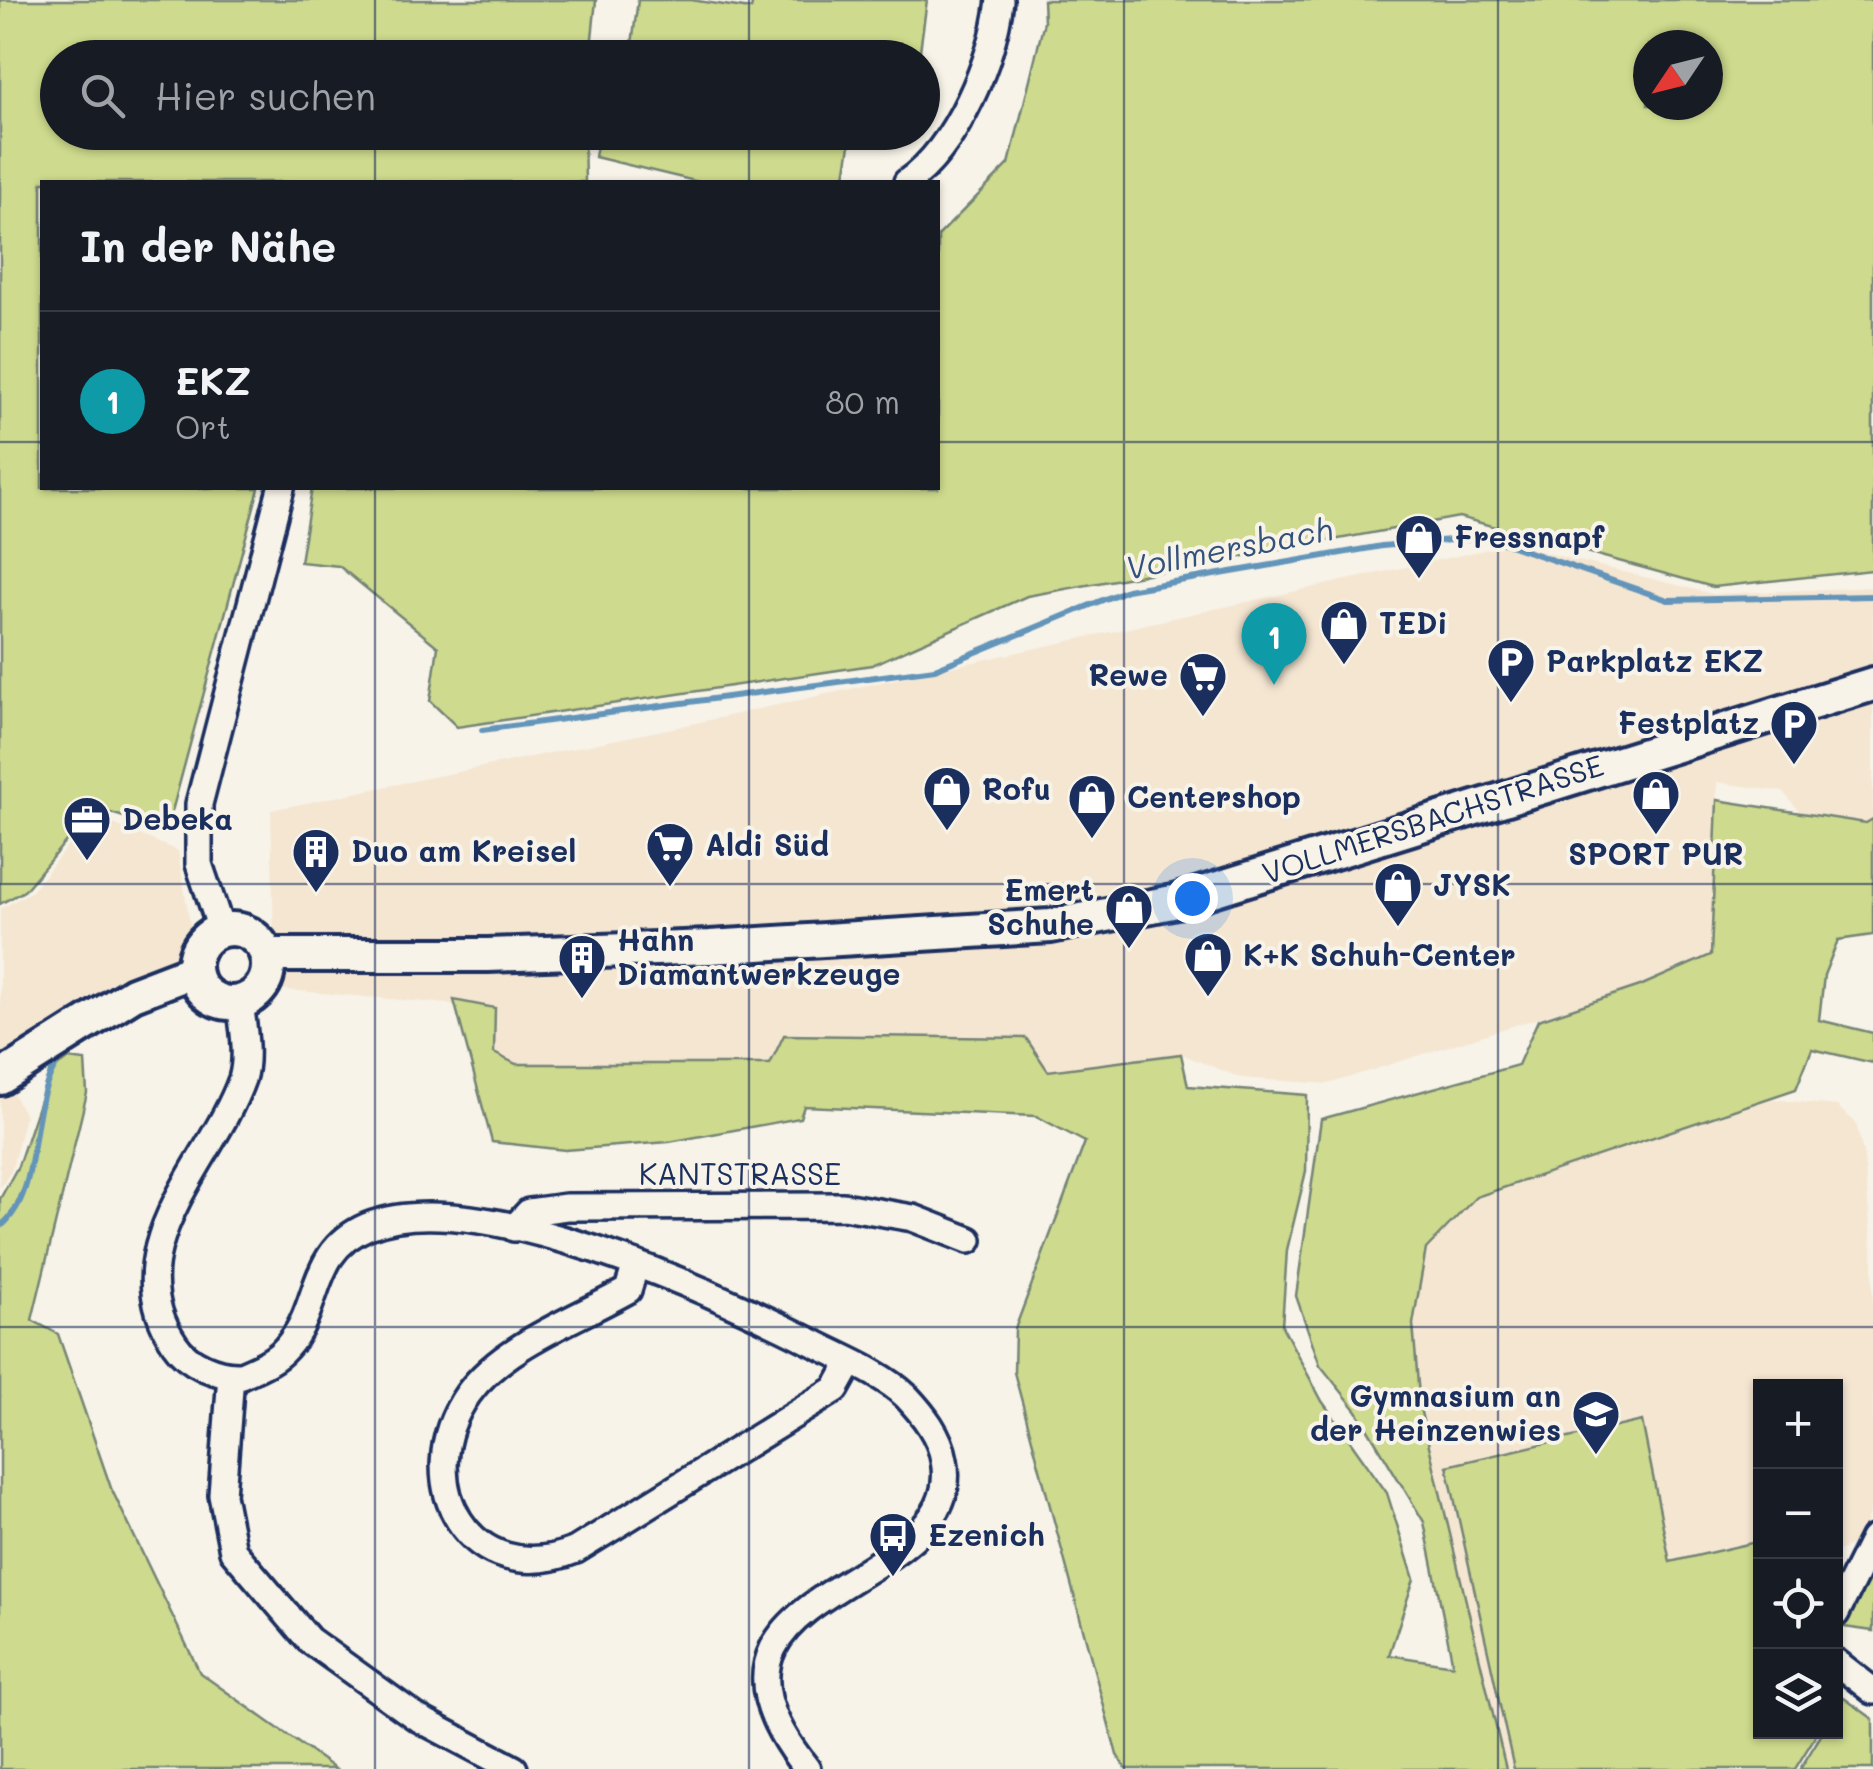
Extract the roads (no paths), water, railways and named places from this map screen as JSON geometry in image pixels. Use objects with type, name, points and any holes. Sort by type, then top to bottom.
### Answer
[{"type":"main road","name":"VOLLMERSBACHSTRASSE","points":[[268,955],[488,955],[710,947],[1051,926],[1177,901],[1873,684]]},
{"type":"main road","points":[[221,929],[248,932],[268,955],[262,988],[240,1003],[214,1000],[200,988],[193,972],[198,948],[221,929]]},
{"type":"main road","points":[[0,1078],[133,994],[193,972]]},
{"type":"street","points":[[940,148],[967,109],[1000,0]]},
{"type":"street","points":[[910,180],[926,168],[939,150]]},
{"type":"street","points":[[221,929],[199,864],[200,804],[280,490]]},
{"type":"street","points":[[240,1003],[244,1074],[230,1106],[180,1190],[157,1248],[153,1284],[160,1321],[178,1350],[200,1366],[231,1375],[263,1365],[286,1349],[299,1329],[322,1266],[340,1243],[366,1228],[391,1219],[483,1221],[636,1264],[741,1306],[852,1362],[903,1393],[932,1428],[945,1461],[944,1495],[935,1516],[904,1548],[810,1604],[772,1652],[766,1674],[776,1725],[807,1769]]},
{"type":"street","name":"KANTSTRASSE","points":[[514,1228],[529,1212],[566,1207],[844,1206],[913,1218],[969,1240]]},
{"type":"street","points":[[636,1264],[628,1290],[501,1361],[461,1407],[446,1436],[442,1484],[457,1522],[485,1546],[517,1558],[549,1560],[576,1550],[836,1389],[852,1362]]},
{"type":"street","points":[[231,1375],[222,1448],[222,1495],[233,1551],[308,1640],[416,1717],[514,1769]]},
{"type":"street","points":[[1843,1599],[1873,1539]]},
{"type":"street","points":[[1843,1667],[1873,1691]]},
{"type":"waterway","name":"Vollmersbach","points":[[482,730],[935,669],[1127,590],[1382,546],[1486,537],[1668,600],[1873,596]]},
{"type":"waterway","name":"Vollmersbach","points":[[128,1015],[160,1001]]},
{"type":"waterway","name":"Vollmersbach","points":[[0,1227],[15,1211],[24,1191],[43,1096],[63,1055]]},
{"type":"place","name":"Fressnapf","points":[[1419,580]]},
{"type":"place","name":"TEDi","points":[[1344,666]]},
{"type":"place","name":"EKZ","points":[[1274,685]]},
{"type":"place","name":"Parkplatz EKZ","points":[[1511,704]]},
{"type":"place","name":"Rewe","points":[[1203,718]]},
{"type":"place","name":"Festplatz","points":[[1794,766]]},
{"type":"place","name":"Rofu","points":[[947,832]]},
{"type":"place","name":"SPORT PUR","points":[[1656,836]]},
{"type":"place","name":"Centershop","points":[[1092,840]]},
{"type":"place","name":"Debeka","points":[[87,862]]},
{"type":"place","name":"Aldi Süd","points":[[670,888]]},
{"type":"place","name":"Duo am Kreisel","points":[[316,894]]},
{"type":"place","name":"JYSK","points":[[1398,928]]},
{"type":"place","name":"Emert Schuhe","points":[[1129,950]]},
{"type":"place","name":"K+K Schuh-Center","points":[[1208,998]]},
{"type":"place","name":"Hahn Diamantwerkzeuge","points":[[582,1000]]},
{"type":"place","name":"Gymnasium an der Heinzenwies","points":[[1596,1456]]},
{"type":"place","name":"Ezenich","points":[[893,1578]]}]
